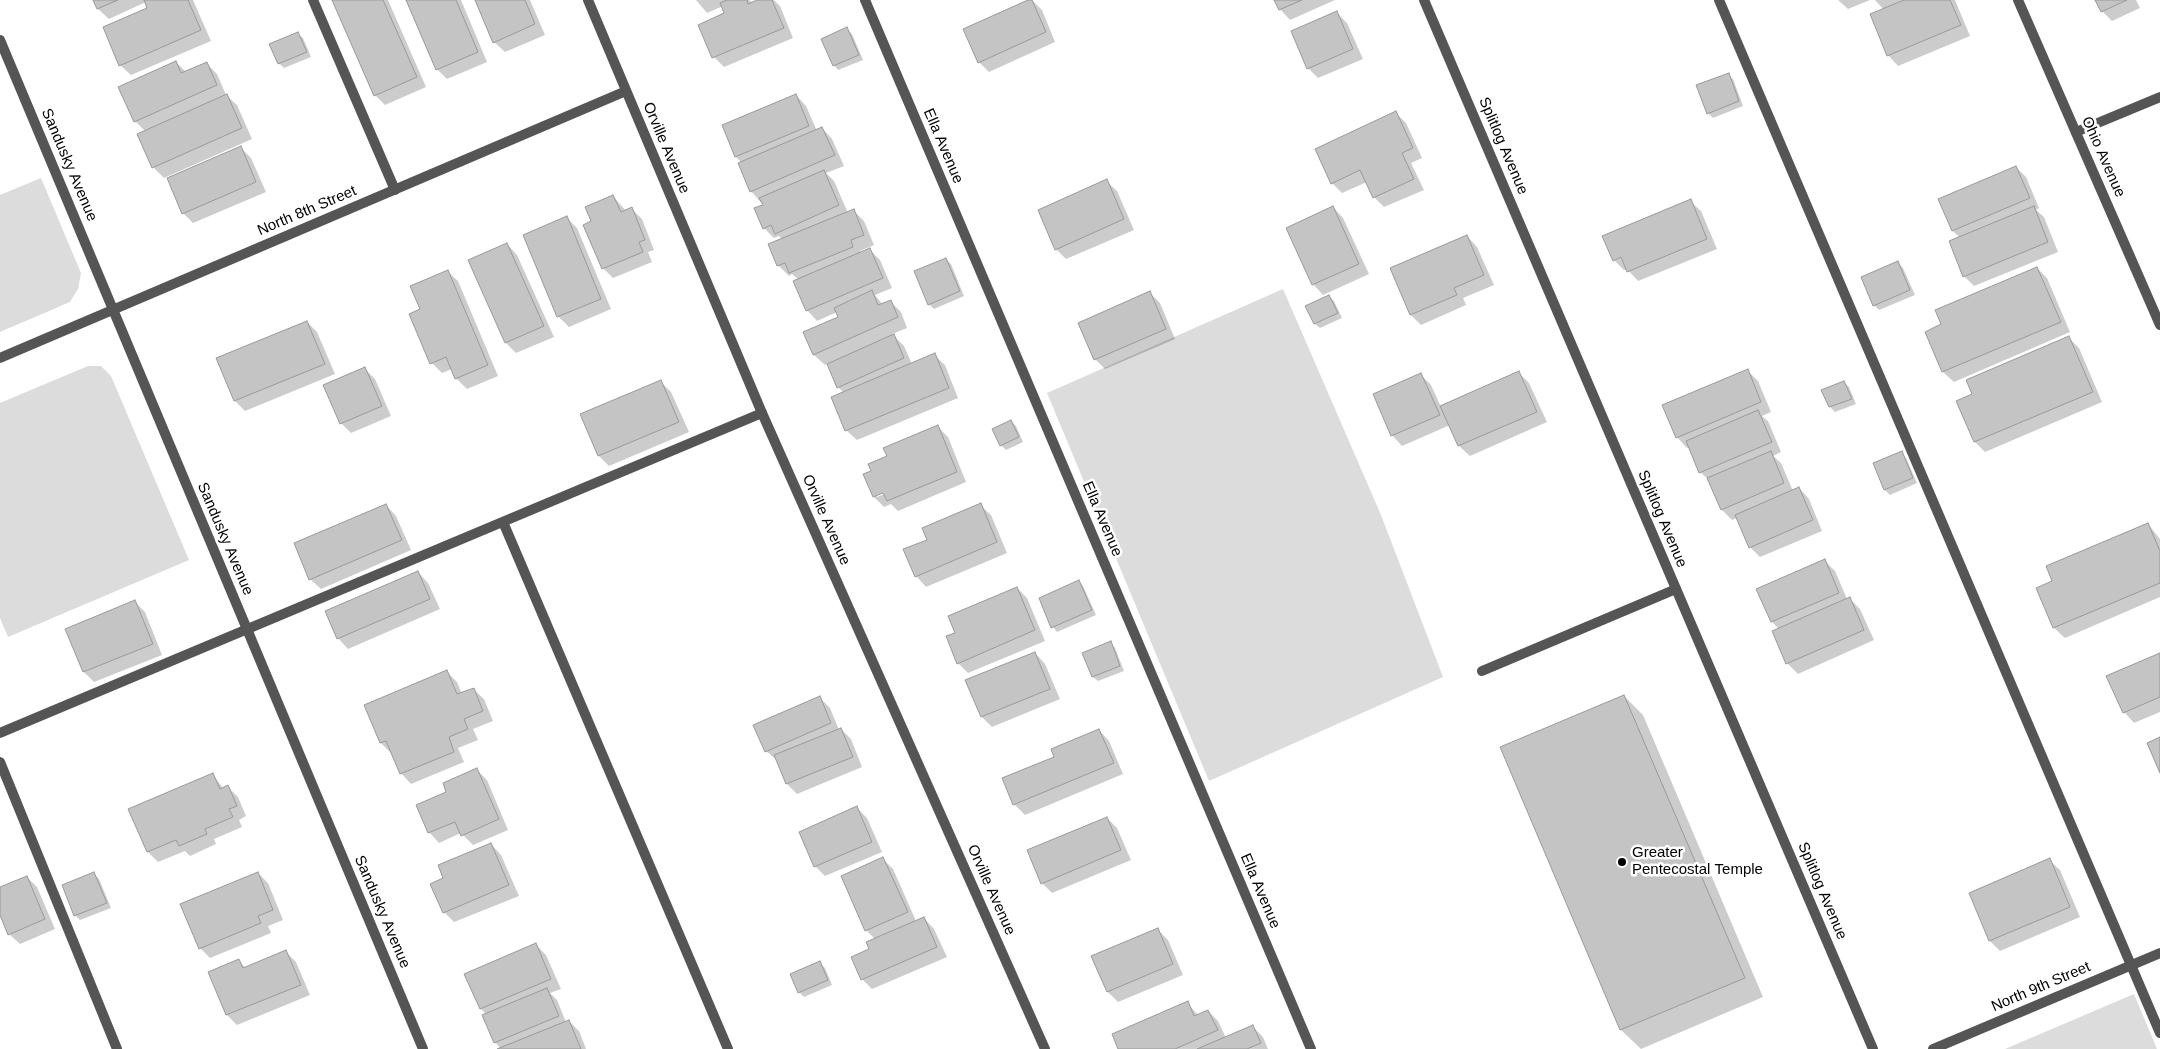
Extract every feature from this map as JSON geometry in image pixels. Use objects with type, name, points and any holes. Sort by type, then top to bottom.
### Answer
[{"type":"street","points":[[313,0],[395,190]]},
{"type":"street","name":"Orville Avenue","points":[[588,0],[762,413],[1045,1049]]},
{"type":"street","name":"Ella Avenue","points":[[865,0],[1311,1049]]},
{"type":"street","name":"Splitlog Avenue","points":[[1424,0],[1873,1049]]},
{"type":"street","points":[[1719,0],[2160,1033]]},
{"type":"street","name":"Ohio Avenue","points":[[2018,0],[2160,325]]},
{"type":"street","name":"Sandusky Avenue","points":[[0,40],[423,1049]]},
{"type":"street","name":"North 8th Street","points":[[0,358],[626,91]]},
{"type":"street","points":[[2076,132],[2160,97]]},
{"type":"street","points":[[0,733],[762,413]]},
{"type":"street","points":[[503,522],[728,1049]]},
{"type":"street","points":[[1482,672],[1676,589]]},
{"type":"street","points":[[0,762],[117,1049]]},
{"type":"street","name":"North 9th Street","points":[[1933,1049],[2160,953]]},
{"type":"shaded area","points":[[41,178],[81,273],[78,289],[70,302],[0,332],[0,195]]},
{"type":"shaded area","points":[[1283,289],[1381,515],[1443,677],[1209,781],[1047,393]]},
{"type":"shaded area","points":[[88,366],[101,366],[111,376],[189,560],[8,637],[0,618],[0,403]]},
{"type":"shaded area","points":[[2134,994],[2157,1049],[2005,1049]]},
{"type":"building","points":[[93,0],[118,0],[97,9]]},
{"type":"building","points":[[144,0],[188,0],[201,30],[119,66],[103,27],[147,8]]},
{"type":"building","points":[[332,0],[383,0],[417,77],[374,96]]},
{"type":"building","points":[[406,0],[456,0],[478,52],[436,70]]},
{"type":"building","points":[[475,0],[525,0],[535,24],[493,43]]},
{"type":"building","points":[[727,0],[747,0],[748,4],[757,0],[772,0],[784,28],[712,58],[698,25],[724,13],[720,3]]},
{"type":"building","points":[[1028,0],[1032,0],[1046,32],[978,63],[963,29]]},
{"type":"building","points":[[1274,0],[1302,0],[1279,10]]},
{"type":"building","points":[[1904,0],[1950,0],[1961,25],[1887,56],[1870,14]]},
{"type":"building","points":[[2095,0],[2127,0],[2101,12]]},
{"type":"building","points":[[1337,11],[1353,49],[1307,69],[1291,31]]},
{"type":"building","points":[[847,27],[859,55],[833,66],[821,39]]},
{"type":"building","points":[[298,32],[307,52],[278,64],[269,44]]},
{"type":"building","points":[[176,61],[181,73],[207,62],[217,85],[134,122],[118,87]]},
{"type":"building","points":[[1729,73],[1739,101],[1707,114],[1696,85]]},
{"type":"building","points":[[227,94],[242,128],[152,168],[137,134]]},
{"type":"building","points":[[796,94],[809,126],[735,157],[722,125]]},
{"type":"building","points":[[1396,111],[1413,148],[1402,153],[1414,179],[1373,198],[1360,170],[1331,184],[1315,149]]},
{"type":"building","points":[[822,127],[835,155],[750,192],[738,163]]},
{"type":"building","points":[[241,146],[256,182],[182,214],[167,178]]},
{"type":"building","points":[[2016,166],[2030,198],[1952,231],[1938,199]]},
{"type":"building","points":[[824,170],[839,205],[775,234],[771,225],[763,229],[754,208],[763,205],[759,198]]},
{"type":"building","points":[[1107,179],[1124,219],[1055,250],[1038,210]]},
{"type":"building","points":[[613,195],[621,212],[632,207],[645,240],[639,242],[643,252],[602,269],[583,225],[591,221],[585,207]]},
{"type":"building","points":[[1691,199],[1707,239],[1627,272],[1621,257],[1613,261],[1602,236]]},
{"type":"building","points":[[1333,206],[1359,264],[1312,285],[1286,228]]},
{"type":"building","points":[[2034,206],[2048,242],[1963,277],[1949,241]]},
{"type":"building","points":[[854,209],[864,235],[851,240],[853,247],[789,273],[785,263],[777,266],[768,244]]},
{"type":"building","points":[[567,216],[601,299],[557,317],[523,235]]},
{"type":"building","points":[[1467,235],[1484,275],[1454,288],[1457,295],[1410,315],[1390,268]]},
{"type":"building","points":[[507,243],[544,326],[505,343],[468,260]]},
{"type":"building","points":[[870,248],[883,278],[806,311],[793,281]]},
{"type":"building","points":[[946,258],[960,291],[928,305],[914,271]]},
{"type":"building","points":[[1898,261],[1910,290],[1873,306],[1861,277]]},
{"type":"building","points":[[2037,267],[2061,322],[1942,372],[1925,332],[1941,324],[1935,310]]},
{"type":"building","points":[[448,270],[488,365],[455,379],[446,357],[430,364],[409,314],[420,309],[410,286]]},
{"type":"building","points":[[872,290],[878,305],[891,300],[898,317],[813,355],[803,332],[838,317],[834,308]]},
{"type":"building","points":[[1150,291],[1166,329],[1094,360],[1078,323]]},
{"type":"building","points":[[1329,295],[1338,313],[1314,324],[1305,306]]},
{"type":"building","points":[[307,321],[325,364],[234,401],[216,358]]},
{"type":"building","points":[[894,334],[904,358],[837,388],[827,364]]},
{"type":"building","points":[[2069,336],[2093,392],[1974,442],[1956,401],[1972,394],[1966,380]]},
{"type":"building","points":[[935,353],[949,388],[845,431],[831,397]]},
{"type":"building","points":[[365,367],[382,406],[340,424],[323,385]]},
{"type":"building","points":[[1748,369],[1761,402],[1676,438],[1662,405]]},
{"type":"building","points":[[1519,371],[1537,412],[1458,446],[1440,406]]},
{"type":"building","points":[[1421,373],[1440,415],[1391,436],[1373,394]]},
{"type":"building","points":[[661,380],[679,422],[598,456],[580,414]]},
{"type":"building","points":[[1844,381],[1852,399],[1829,407],[1821,390]]},
{"type":"building","points":[[1758,410],[1772,442],[1699,473],[1686,441]]},
{"type":"building","points":[[1011,420],[1019,437],[1000,446],[992,429]]},
{"type":"building","points":[[938,425],[957,472],[887,501],[883,493],[873,497],[863,474],[871,471],[868,464],[887,456],[883,448]]},
{"type":"building","points":[[1771,451],[1784,483],[1721,510],[1707,478]]},
{"type":"building","points":[[1902,451],[1913,478],[1884,490],[1873,463]]},
{"type":"building","points":[[1799,487],[1813,520],[1749,548],[1735,515]]},
{"type":"building","points":[[981,503],[997,542],[915,577],[903,549],[927,540],[922,528]]},
{"type":"building","points":[[386,504],[402,540],[309,580],[294,543]]},
{"type":"building","points":[[2148,523],[2160,551],[2160,583],[2053,628],[2036,588],[2052,581],[2046,566]]},
{"type":"building","points":[[1825,559],[1839,593],[1771,622],[1756,589]]},
{"type":"building","points":[[418,571],[430,599],[337,639],[325,611]]},
{"type":"building","points":[[1079,580],[1092,610],[1051,628],[1039,598]]},
{"type":"building","points":[[1017,587],[1035,630],[957,664],[946,636],[955,633],[948,616]]},
{"type":"building","points":[[1850,597],[1864,630],[1786,664],[1772,631]]},
{"type":"building","points":[[135,600],[153,644],[83,672],[65,629]]},
{"type":"building","points":[[1111,641],[1120,666],[1092,677],[1082,653]]},
{"type":"building","points":[[1035,652],[1050,689],[981,717],[965,680]]},
{"type":"building","points":[[2160,653],[2160,697],[2123,713],[2106,676]]},
{"type":"building","points":[[447,670],[457,694],[474,688],[483,711],[464,719],[468,729],[449,737],[454,752],[400,774],[386,741],[380,743],[364,705]]},
{"type":"building","name":"Greater Pentecostal Temple","points":[[1624,695],[1745,978],[1620,1030],[1500,747]]},
{"type":"building","points":[[820,696],[831,723],[765,752],[753,725]]},
{"type":"building","points":[[841,728],[853,757],[786,784],[774,755]]},
{"type":"building","points":[[1099,729],[1114,763],[1013,805],[1002,778],[1054,757],[1051,749]]},
{"type":"building","points":[[2160,737],[2160,773],[2147,743]]},
{"type":"building","points":[[477,768],[499,819],[461,836],[455,822],[428,833],[416,805],[446,792],[443,783]]},
{"type":"building","points":[[213,773],[220,789],[228,785],[237,806],[229,809],[233,817],[205,829],[207,834],[179,846],[176,840],[147,852],[128,809]]},
{"type":"building","points":[[857,806],[872,842],[814,867],[799,832]]},
{"type":"building","points":[[1107,817],[1121,850],[1041,884],[1027,850]]},
{"type":"building","points":[[491,843],[509,885],[443,913],[430,884],[443,878],[438,865]]},
{"type":"building","points":[[883,857],[908,912],[865,931],[841,876]]},
{"type":"building","points":[[2050,858],[2070,907],[1989,941],[1969,893]]},
{"type":"building","points":[[94,872],[107,903],[74,916],[62,885]]},
{"type":"building","points":[[258,872],[273,910],[258,916],[261,923],[199,949],[180,904]]},
{"type":"building","points":[[27,876],[45,919],[8,935],[0,915],[0,887]]},
{"type":"building","points":[[924,917],[937,947],[861,980],[851,957],[869,949],[866,942]]},
{"type":"building","points":[[1158,928],[1173,964],[1107,992],[1091,956]]},
{"type":"building","points":[[536,943],[551,979],[480,1009],[464,974]]},
{"type":"building","points":[[286,950],[301,985],[226,1015],[208,972],[239,959],[243,968]]},
{"type":"building","points":[[820,961],[828,980],[798,993],[790,974]]},
{"type":"building","points":[[547,988],[559,1016],[494,1043],[482,1015]]},
{"type":"building","points":[[1188,1001],[1194,1016],[1208,1010],[1218,1030],[1175,1049],[1118,1049],[1112,1034]]},
{"type":"building","points":[[569,1020],[581,1049],[497,1049]]},
{"type":"building","points":[[1253,1025],[1261,1043],[1247,1049],[1197,1049]]},
{"type":"place","name":"Greater Pentecostal Temple","points":[[1622,862]]}]
